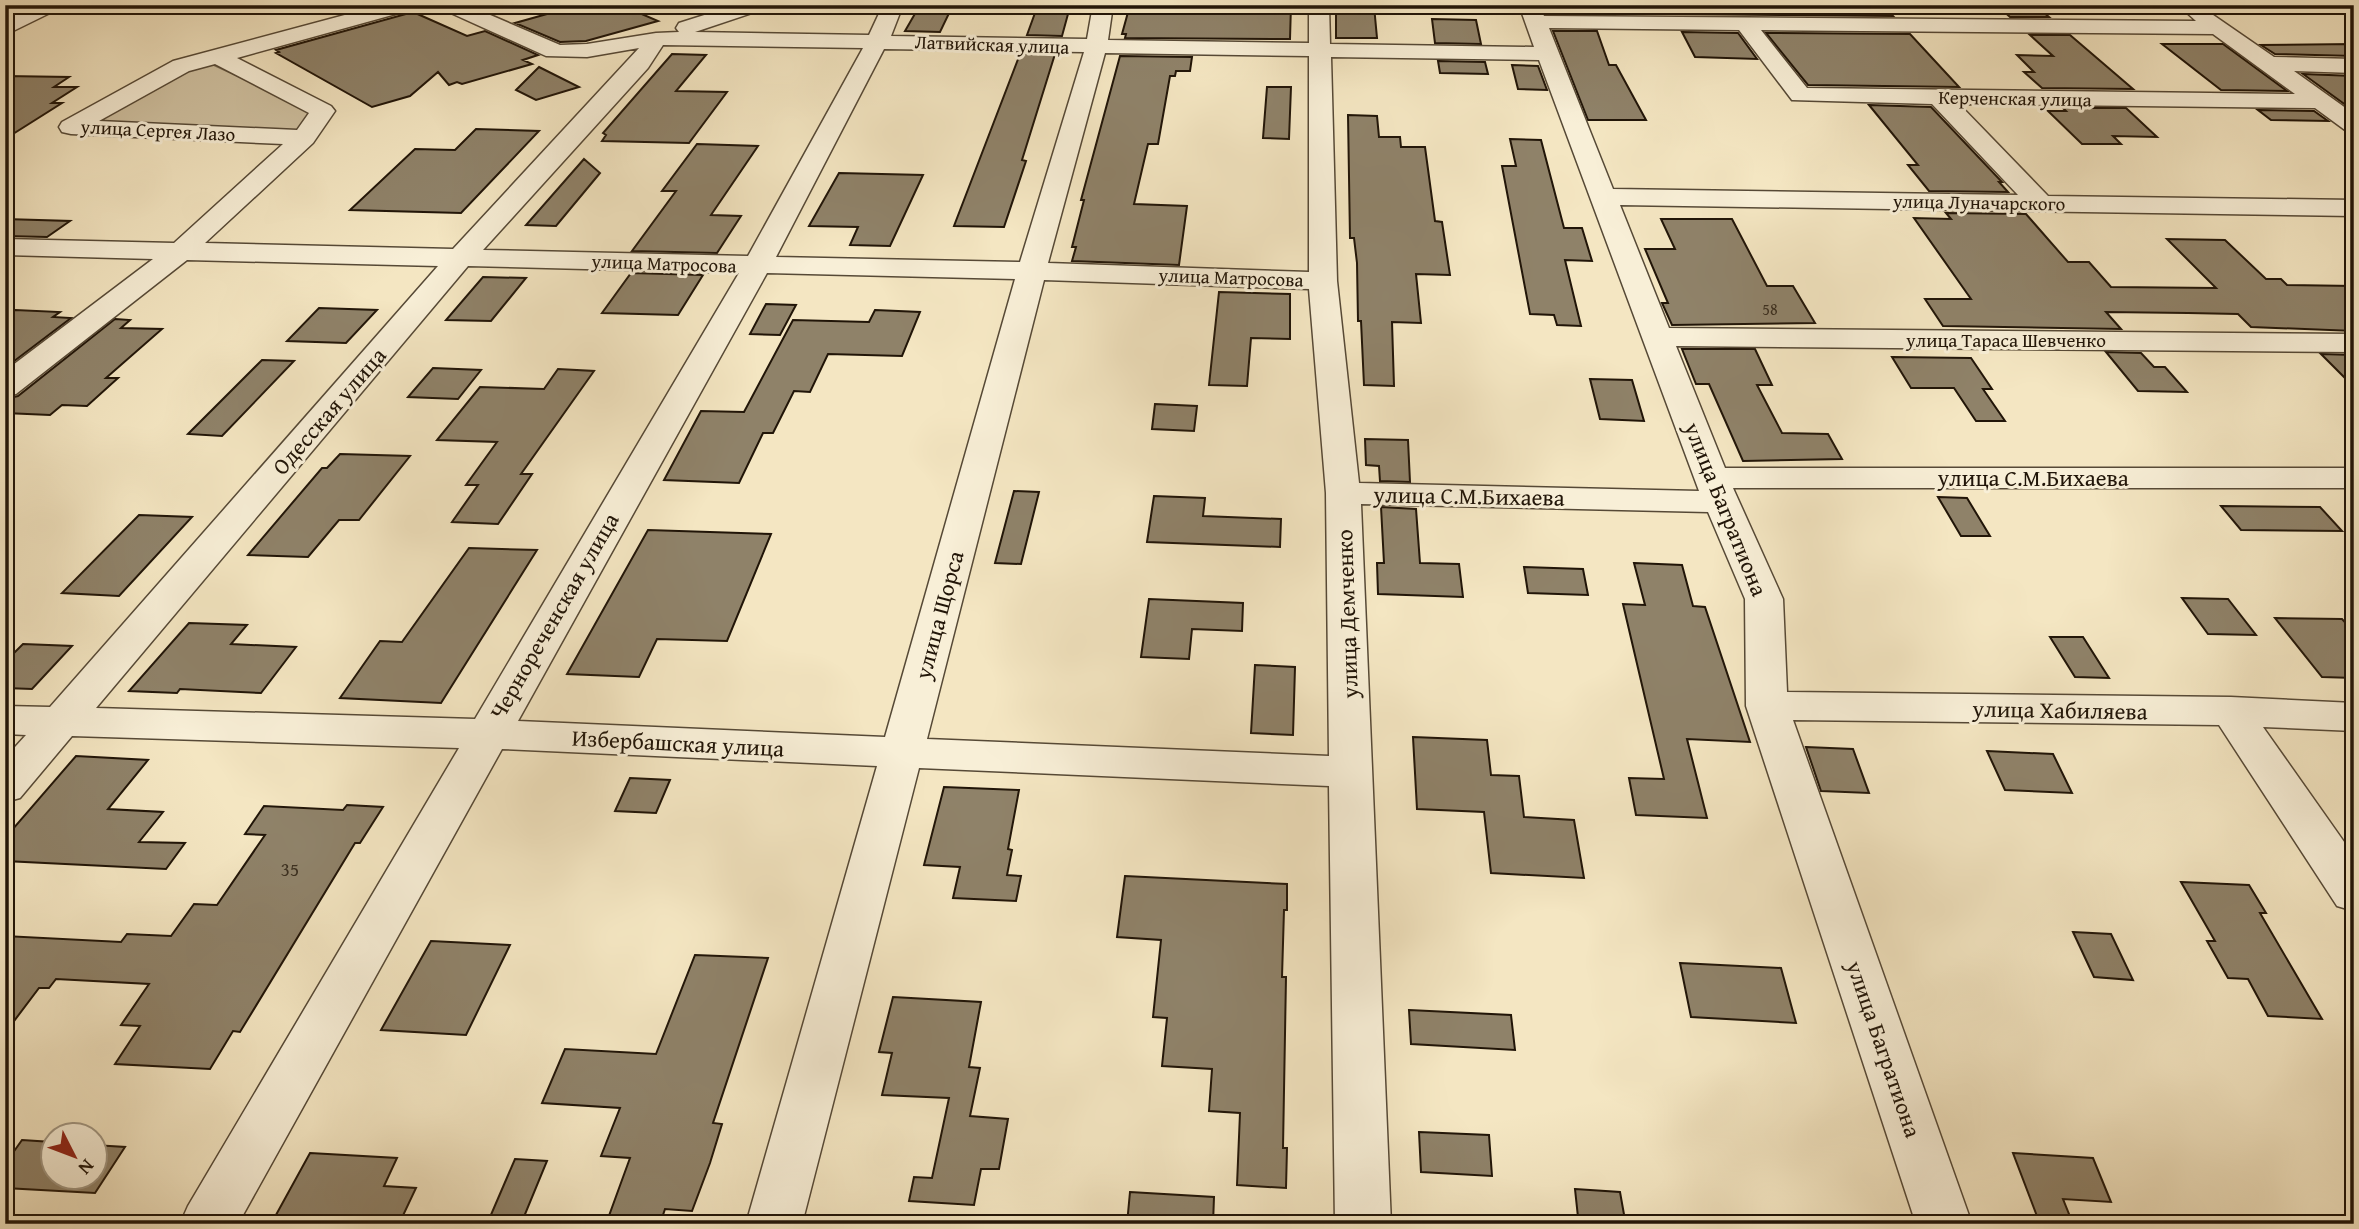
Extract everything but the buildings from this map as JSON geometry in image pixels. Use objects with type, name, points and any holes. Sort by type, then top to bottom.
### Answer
[{"type":"street","points":[[5,29],[49,5]]},
{"type":"street","points":[[217,56],[407,5]]},
{"type":"street","name":"Латвийская улица","points":[[449,5],[546,49],[561,53],[656,39],[878,40],[1321,50],[1537,27],[1745,24],[2217,28]]},
{"type":"street","points":[[656,39],[757,5]]},
{"type":"street","name":"Чернореченская улица","points":[[208,1224],[486,734],[757,266],[878,40],[893,5]]},
{"type":"street","name":"улица Щорса","points":[[774,1224],[1032,271],[1096,47],[1102,5]]},
{"type":"street","name":"улица Демченко","points":[[1319,5],[1323,281],[1343,493],[1363,1224]]},
{"type":"street","points":[[1850,5],[1867,25]]},
{"type":"street","points":[[2186,5],[2354,125]]},
{"type":"street","name":"Керченская улица","points":[[1745,24],[1800,95],[2320,101]]},
{"type":"street","name":"улица Багратиона","points":[[1537,27],[1717,490],[1764,599],[1767,706],[1944,1224]]},
{"type":"street","name":"Одесская улица","points":[[5,787],[460,257],[640,63],[656,39]]},
{"type":"street","points":[[5,387],[181,251],[304,138],[323,111],[217,56]]},
{"type":"street","name":"улица Сергея Лазо","points":[[217,56],[181,66],[71,127],[304,138]]},
{"type":"street","points":[[2269,64],[2354,66]]},
{"type":"street","points":[[1939,97],[2040,203]]},
{"type":"street","name":"улица Луначарского","points":[[1605,197],[2354,208]]},
{"type":"street","name":"улица Матросова","points":[[5,247],[1032,271],[1323,281]]},
{"type":"street","name":"улица Тараса Шевченко","points":[[1658,337],[2354,343]]},
{"type":"street","name":"улица С.М.Бихаева","points":[[1343,493],[1717,490],[2354,478]]},
{"type":"street","name":"улица Хабиляева","points":[[1767,706],[2231,711],[2354,717]]},
{"type":"street","points":[[2231,711],[2354,893]]},
{"type":"street","name":"Избербашская улица","points":[[5,720],[486,734],[1352,772]]},
{"type":"street","points":[[2304,820],[2354,855]]},
{"type":"shaded area","points":[[212,64],[310,110],[309,125],[292,133],[83,124],[187,67]]}]
